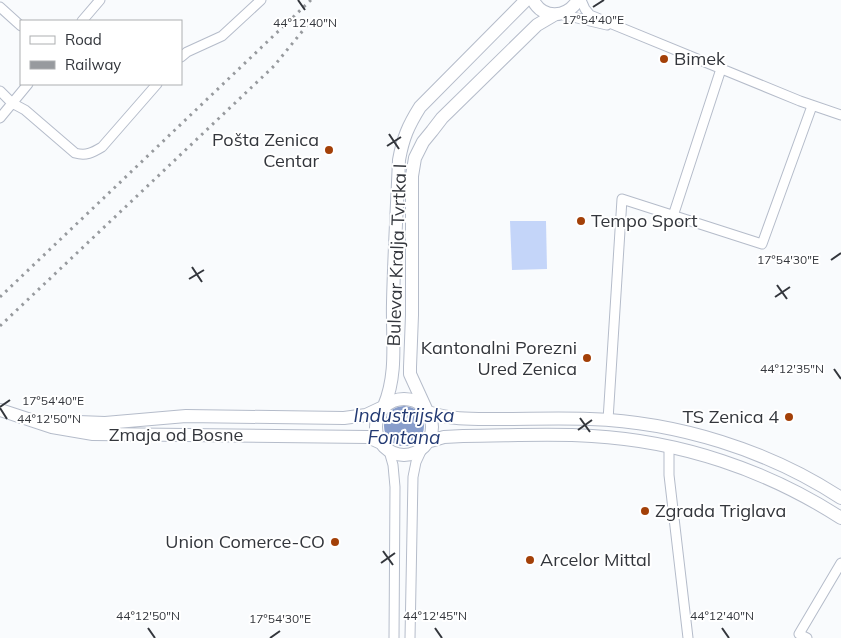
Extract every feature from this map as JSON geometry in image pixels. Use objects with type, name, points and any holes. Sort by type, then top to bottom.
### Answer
[{"type":"main road","name":"Bulevar Kralja Tvrtka I","points":[[384,406],[390,392],[394,374],[393,304],[399,160],[403,138],[408,126],[420,108],[526,0]]},
{"type":"main road","points":[[533,0],[540,10],[557,14]]},
{"type":"main road","name":"Bulevar Kralja Tvrtka I","points":[[427,410],[414,383],[410,367],[412,176],[415,158],[423,142],[442,118],[537,25],[574,7],[579,0]]},
{"type":"main road","name":"Zmaja od Bosne","points":[[29,420],[105,423],[186,416],[344,418],[366,415],[401,398],[419,403],[427,410],[439,416],[463,419],[608,420],[672,430],[732,446],[797,472],[841,498]]},
{"type":"main road","points":[[384,406],[376,421],[377,436],[385,447]]},
{"type":"main road","points":[[0,410],[9,415],[29,420]]},
{"type":"main road","points":[[425,445],[431,435],[432,427],[427,410]]},
{"type":"main road","name":"Zmaja od Bosne","points":[[29,420],[52,428],[93,434],[368,438],[398,454],[407,455],[444,437],[591,436],[633,440],[669,447],[725,462],[759,474],[821,505],[841,518]]},
{"type":"street","points":[[83,20],[98,0]]},
{"type":"street","points":[[182,56],[222,36],[261,0]]},
{"type":"street","points":[[579,0],[590,14],[812,106],[841,115]]},
{"type":"street","points":[[0,6],[20,25]]},
{"type":"street","points":[[557,14],[591,23],[622,28]]},
{"type":"street","points":[[673,216],[721,69]]},
{"type":"street","points":[[0,118],[27,85]]},
{"type":"street","points":[[0,91],[12,103],[25,110],[75,152],[90,154],[102,147],[156,85]]},
{"type":"street","points":[[608,420],[622,199],[762,244],[812,106]]},
{"type":"street","points":[[410,638],[413,477],[416,462],[425,445]]},
{"type":"street","points":[[385,447],[393,465],[395,487],[394,638]]},
{"type":"street","points":[[669,447],[669,475],[688,638]]},
{"type":"street","points":[[807,638],[799,634],[841,563]]},
{"type":"shaded area","name":"Tempo Sport","points":[[510,221],[546,221],[547,269],[512,270]]},
{"type":"water","name":"Industrijska Fontana","points":[[408,406],[415,409],[421,415],[424,426],[423,434],[415,443],[408,446],[400,446],[393,443],[385,434],[384,422],[387,415],[396,407]]},
{"type":"railway","points":[[0,297],[311,0]]},
{"type":"railway","points":[[0,326],[274,66],[309,23]]},
{"type":"place","name":"Bimek","points":[[664,59]]},
{"type":"place","name":"Pošta Zenica Centar","points":[[329,150]]},
{"type":"place","name":"Tempo Sport","points":[[581,221]]},
{"type":"place","name":"Kantonalni Porezni Ured Zenica","points":[[587,358]]},
{"type":"place","name":"TS Zenica 4","points":[[789,417]]},
{"type":"place","name":"Zgrada Triglava","points":[[645,511]]},
{"type":"place","name":"Union Comerce-CO","points":[[335,542]]},
{"type":"place","name":"Arcelor Mittal","points":[[530,560]]}]
